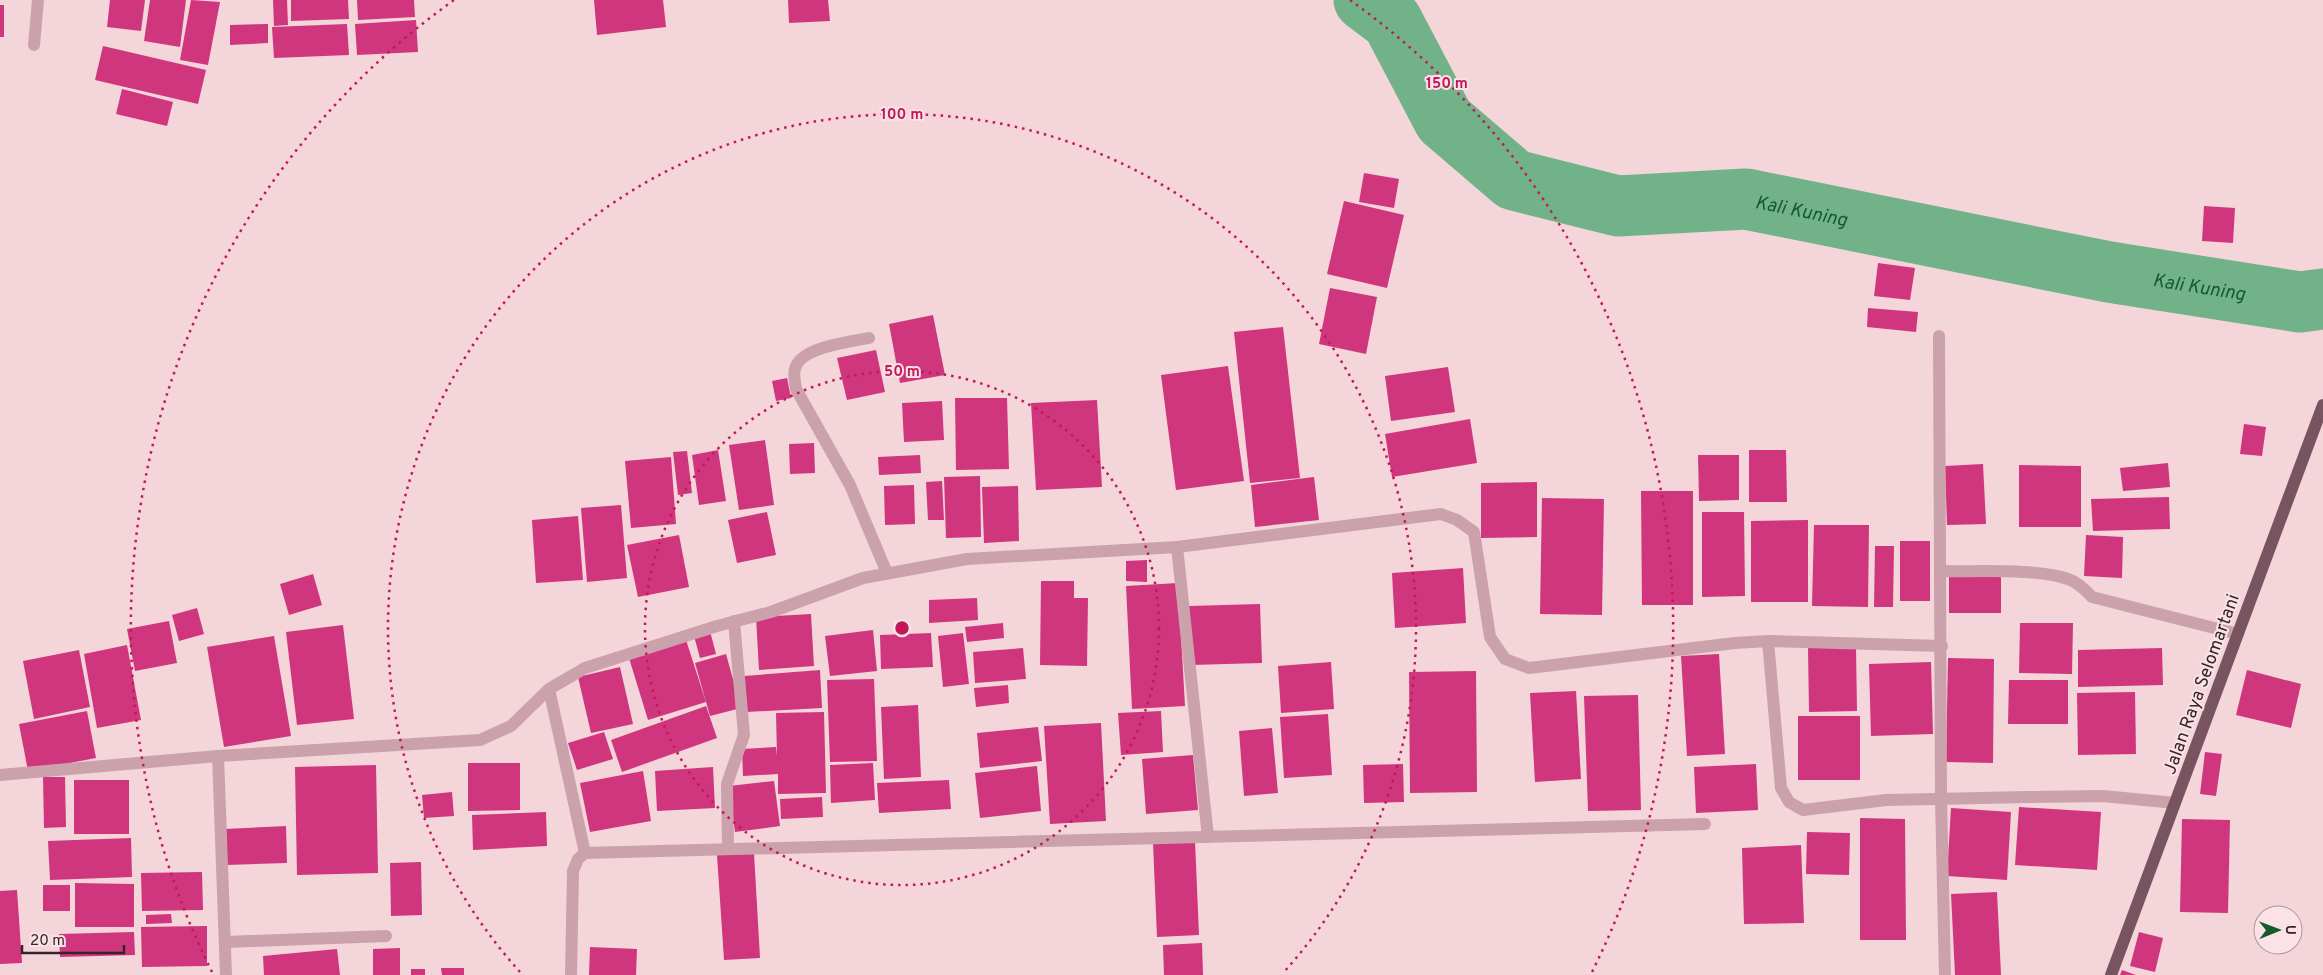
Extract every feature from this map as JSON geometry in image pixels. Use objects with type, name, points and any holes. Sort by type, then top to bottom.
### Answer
[{"type":"main road","name":"Jalan Raya Selomartani","points":[[2111,975],[2323,405]]},
{"type":"street","points":[[34,45],[38,0]]},
{"type":"street","points":[[1939,336],[1945,975]]},
{"type":"street","points":[[869,338],[831,345],[813,352],[801,359],[795,368],[794,377],[796,389],[850,485],[887,573]]},
{"type":"street","points":[[0,775],[218,756],[480,740],[511,726],[549,689],[584,668],[734,621],[771,612],[863,578],[967,559],[1177,547],[1441,514],[1457,520],[1474,532],[1490,637],[1504,659],[1528,668],[1735,643],[1768,641],[1942,646]]},
{"type":"street","points":[[1177,547],[1208,837]]},
{"type":"street","points":[[1942,571],[2041,574],[2068,579],[2082,586],[2092,597],[2238,634]]},
{"type":"street","points":[[728,849],[727,784],[744,734],[734,621]]},
{"type":"street","points":[[1768,641],[1782,788],[1789,802],[1803,810],[1886,800],[2104,796],[2175,803]]},
{"type":"street","points":[[549,689],[565,754],[585,853]]},
{"type":"street","points":[[218,756],[226,975]]},
{"type":"street","points":[[571,975],[573,871],[578,859],[585,853],[1705,824]]},
{"type":"street","points":[[225,942],[386,936]]},
{"type":"building","points":[[110,0],[145,0],[141,31],[107,27]]},
{"type":"building","points":[[150,0],[186,0],[180,47],[144,41]]},
{"type":"building","points":[[191,0],[220,2],[208,65],[180,60]]},
{"type":"building","points":[[273,0],[287,0],[288,25],[274,26]]},
{"type":"building","points":[[291,0],[348,0],[349,19],[291,21]]},
{"type":"building","points":[[357,0],[414,0],[415,17],[358,20]]},
{"type":"building","points":[[594,0],[663,0],[666,27],[597,35]]},
{"type":"building","points":[[788,0],[828,0],[830,21],[789,23]]},
{"type":"building","points":[[0,5],[4,5],[4,37],[0,37]]},
{"type":"building","points":[[416,20],[418,52],[357,55],[355,24]]},
{"type":"building","points":[[268,24],[268,43],[230,45],[230,25]]},
{"type":"building","points":[[347,24],[349,55],[274,58],[272,27]]},
{"type":"building","points":[[103,46],[206,70],[198,104],[95,80]]},
{"type":"building","points":[[122,89],[173,102],[167,126],[116,114]]},
{"type":"building","points":[[1364,173],[1399,179],[1394,208],[1359,202]]},
{"type":"building","points":[[1344,201],[1404,215],[1387,288],[1327,274]]},
{"type":"building","points":[[2204,206],[2235,208],[2233,243],[2202,241]]},
{"type":"building","points":[[1878,263],[1915,268],[1910,300],[1874,296]]},
{"type":"building","points":[[1330,288],[1377,297],[1366,354],[1319,344]]},
{"type":"building","points":[[1868,308],[1918,312],[1916,332],[1867,327]]},
{"type":"building","points":[[933,315],[945,375],[900,383],[889,324]]},
{"type":"building","points":[[1283,327],[1300,478],[1250,483],[1234,332]]},
{"type":"building","points":[[876,350],[885,392],[847,400],[837,358]]},
{"type":"building","points":[[1228,366],[1244,481],[1176,490],[1161,375]]},
{"type":"building","points":[[1448,367],[1455,412],[1391,421],[1385,376]]},
{"type":"building","points":[[787,378],[791,398],[776,401],[772,381]]},
{"type":"building","points":[[955,398],[1007,398],[1009,469],[956,470]]},
{"type":"building","points":[[1097,400],[1102,487],[1036,490],[1031,403]]},
{"type":"building","points":[[942,401],[944,440],[904,442],[902,403]]},
{"type":"building","points":[[1470,419],[1477,463],[1392,477],[1385,434]]},
{"type":"building","points":[[2244,424],[2266,427],[2262,456],[2240,454]]},
{"type":"building","points":[[765,440],[774,505],[739,510],[729,445]]},
{"type":"building","points":[[814,443],[815,473],[790,474],[789,444]]},
{"type":"building","points":[[718,450],[726,501],[699,505],[692,455]]},
{"type":"building","points":[[1749,450],[1786,450],[1787,502],[1749,502]]},
{"type":"building","points":[[687,451],[692,493],[678,495],[673,452]]},
{"type":"building","points":[[920,455],[921,473],[879,475],[878,457]]},
{"type":"building","points":[[1698,455],[1739,455],[1739,500],[1699,501]]},
{"type":"building","points":[[671,457],[676,524],[631,528],[625,461]]},
{"type":"building","points":[[2168,463],[2170,487],[2123,491],[2120,468]]},
{"type":"building","points":[[1983,464],[1986,524],[1947,525],[1945,466]]},
{"type":"building","points":[[2019,465],[2081,466],[2081,527],[2019,527]]},
{"type":"building","points":[[980,476],[981,537],[946,538],[944,477]]},
{"type":"building","points":[[1314,477],[1319,520],[1255,527],[1251,485]]},
{"type":"building","points":[[942,481],[944,520],[928,520],[926,482]]},
{"type":"building","points":[[1537,482],[1537,537],[1481,538],[1481,483]]},
{"type":"building","points":[[914,485],[915,524],[885,525],[884,486]]},
{"type":"building","points":[[1018,486],[1019,541],[984,543],[982,487]]},
{"type":"building","points":[[1641,491],[1693,491],[1693,605],[1642,605]]},
{"type":"building","points":[[2169,497],[2170,529],[2093,531],[2091,499]]},
{"type":"building","points":[[1542,498],[1604,499],[1602,615],[1540,614]]},
{"type":"building","points":[[621,505],[627,578],[587,582],[581,508]]},
{"type":"building","points":[[767,512],[776,555],[737,563],[728,520]]},
{"type":"building","points":[[1702,512],[1744,512],[1745,596],[1702,597]]},
{"type":"building","points":[[578,516],[583,580],[536,583],[532,520]]},
{"type":"building","points":[[1808,520],[1808,602],[1751,602],[1751,521]]},
{"type":"building","points":[[1814,525],[1869,525],[1868,607],[1812,606]]},
{"type":"building","points":[[679,535],[689,587],[638,597],[627,545]]},
{"type":"building","points":[[2086,535],[2123,537],[2122,578],[2084,576]]},
{"type":"building","points":[[1900,541],[1930,541],[1930,601],[1900,601]]},
{"type":"building","points":[[1875,546],[1894,546],[1893,607],[1874,607]]},
{"type":"building","points":[[1147,560],[1147,582],[1126,581],[1126,561]]},
{"type":"building","points":[[1463,568],[1466,623],[1395,628],[1392,573]]},
{"type":"building","points":[[313,574],[322,605],[289,615],[280,584]]},
{"type":"building","points":[[1949,577],[2001,577],[2001,613],[1949,613]]},
{"type":"building","points":[[1041,581],[1074,581],[1074,598],[1088,598],[1087,666],[1040,665]]},
{"type":"building","points":[[1178,583],[1185,706],[1132,709],[1126,586]]},
{"type":"building","points":[[977,598],[978,620],[929,623],[929,600]]},
{"type":"building","points":[[1260,604],[1262,663],[1191,665],[1189,606]]},
{"type":"building","points":[[197,608],[204,634],[179,641],[172,615]]},
{"type":"building","points":[[811,614],[814,666],[759,670],[756,617]]},
{"type":"building","points":[[169,621],[177,663],[135,671],[127,629]]},
{"type":"building","points":[[1003,623],[1004,638],[967,642],[965,627]]},
{"type":"building","points":[[2020,623],[2073,623],[2072,674],[2019,673]]},
{"type":"building","points":[[343,625],[354,719],[297,725],[286,632]]},
{"type":"building","points":[[873,630],[877,671],[830,676],[825,636]]},
{"type":"building","points":[[710,631],[716,654],[700,658],[694,636]]},
{"type":"building","points":[[931,633],[933,667],[881,669],[880,635]]},
{"type":"building","points":[[963,633],[969,684],[943,687],[938,636]]},
{"type":"building","points":[[274,636],[291,736],[224,747],[207,647]]},
{"type":"building","points":[[686,640],[706,702],[648,720],[629,658]]},
{"type":"building","points":[[127,645],[141,720],[97,728],[84,654]]},
{"type":"building","points":[[1023,648],[1026,679],[975,683],[973,652]]},
{"type":"building","points":[[1808,648],[1856,648],[1857,711],[1809,712]]},
{"type":"building","points":[[2162,648],[2163,685],[2078,687],[2078,650]]},
{"type":"building","points":[[79,650],[90,707],[34,719],[23,661]]},
{"type":"building","points":[[726,654],[741,708],[710,716],[695,663]]},
{"type":"building","points":[[1719,654],[1725,754],[1687,756],[1681,656]]},
{"type":"building","points":[[1948,658],[1994,659],[1993,763],[1946,762]]},
{"type":"building","points":[[1331,662],[1334,709],[1281,713],[1278,666]]},
{"type":"building","points":[[1931,662],[1933,734],[1871,736],[1869,664]]},
{"type":"building","points":[[620,667],[633,724],[591,733],[578,677]]},
{"type":"building","points":[[820,670],[822,708],[746,712],[744,676]]},
{"type":"building","points":[[2247,670],[2301,684],[2291,728],[2236,715]]},
{"type":"building","points":[[1476,671],[1477,792],[1410,793],[1409,672]]},
{"type":"building","points":[[874,679],[877,761],[830,762],[827,680]]},
{"type":"building","points":[[2009,680],[2068,680],[2068,724],[2008,724]]},
{"type":"building","points":[[1008,685],[1009,703],[976,707],[974,688]]},
{"type":"building","points":[[1576,691],[1581,779],[1535,782],[1530,693]]},
{"type":"building","points":[[2135,692],[2136,754],[2078,755],[2077,693]]},
{"type":"building","points":[[1638,695],[1641,810],[1588,811],[1584,696]]},
{"type":"building","points":[[918,705],[921,777],[884,779],[881,707]]},
{"type":"building","points":[[706,706],[717,738],[622,772],[611,740]]},
{"type":"building","points":[[87,711],[96,758],[28,771],[19,724]]},
{"type":"building","points":[[1161,711],[1163,752],[1121,755],[1118,713]]},
{"type":"building","points":[[824,712],[826,793],[778,794],[778,774],[743,776],[742,749],[776,747],[777,756],[776,713]]},
{"type":"building","points":[[1328,714],[1332,775],[1284,778],[1280,717]]},
{"type":"building","points":[[1798,716],[1860,716],[1860,780],[1798,780]]},
{"type":"building","points":[[1101,723],[1106,821],[1050,824],[1044,726]]},
{"type":"building","points":[[1038,727],[1042,761],[980,768],[977,733]]},
{"type":"building","points":[[1272,728],[1278,793],[1244,796],[1239,731]]},
{"type":"building","points":[[604,732],[613,759],[577,770],[568,743]]},
{"type":"building","points":[[2205,752],[2222,754],[2216,796],[2200,794]]},
{"type":"building","points":[[1193,755],[1198,810],[1146,814],[1142,759]]},
{"type":"building","points":[[468,763],[520,763],[520,810],[468,811]]},
{"type":"building","points":[[873,763],[875,800],[831,803],[830,765]]},
{"type":"building","points":[[1403,764],[1404,802],[1364,803],[1363,765]]},
{"type":"building","points":[[1756,764],[1758,810],[1696,813],[1694,767]]},
{"type":"building","points":[[376,765],[378,873],[297,875],[295,767]]},
{"type":"building","points":[[1037,766],[1041,811],[980,818],[975,773]]},
{"type":"building","points":[[713,767],[715,808],[657,811],[655,771]]},
{"type":"building","points":[[643,771],[651,821],[590,832],[580,783]]},
{"type":"building","points":[[43,777],[65,777],[66,827],[44,828]]},
{"type":"building","points":[[74,780],[129,780],[129,834],[74,834]]},
{"type":"building","points":[[949,780],[951,809],[879,813],[877,783]]},
{"type":"building","points":[[774,781],[780,826],[735,832],[729,786]]},
{"type":"building","points":[[452,792],[454,816],[424,818],[422,795]]},
{"type":"building","points":[[822,797],[823,817],[781,819],[780,799]]},
{"type":"building","points":[[2019,807],[2101,812],[2097,870],[2015,865]]},
{"type":"building","points":[[1951,808],[2011,812],[2007,880],[1947,876]]},
{"type":"building","points":[[546,812],[547,846],[473,850],[472,815]]},
{"type":"building","points":[[1860,818],[1905,819],[1906,940],[1860,940]]},
{"type":"building","points":[[2182,819],[2230,820],[2228,913],[2180,912]]},
{"type":"building","points":[[286,826],[287,863],[226,865],[225,829]]},
{"type":"building","points":[[1807,832],[1850,833],[1849,875],[1806,874]]},
{"type":"building","points":[[131,838],[132,877],[50,880],[48,841]]},
{"type":"building","points":[[1195,841],[1199,935],[1157,937],[1153,843]]},
{"type":"building","points":[[1801,845],[1804,923],[1744,924],[1742,848]]},
{"type":"building","points":[[754,853],[760,958],[724,960],[717,855]]},
{"type":"building","points":[[421,862],[422,915],[391,916],[390,863]]},
{"type":"building","points":[[202,872],[203,910],[142,911],[141,873]]},
{"type":"building","points":[[75,883],[134,884],[134,927],[75,927]]},
{"type":"building","points":[[43,885],[70,885],[70,911],[43,911]]},
{"type":"building","points":[[17,890],[22,963],[0,964],[0,891]]},
{"type":"building","points":[[1997,892],[2001,975],[1955,975],[1951,894]]},
{"type":"building","points":[[171,914],[172,923],[146,924],[146,915]]},
{"type":"building","points":[[207,926],[207,966],[142,967],[141,927]]},
{"type":"building","points":[[134,932],[135,955],[60,957],[59,934]]},
{"type":"building","points":[[2139,932],[2163,938],[2155,972],[2130,966]]},
{"type":"building","points":[[1202,943],[1203,975],[1164,975],[1163,945]]},
{"type":"building","points":[[590,947],[637,949],[636,975],[589,975]]},
{"type":"building","points":[[400,948],[400,975],[373,975],[373,949]]},
{"type":"building","points":[[337,949],[340,975],[264,975],[263,956]]},
{"type":"building","points":[[441,968],[464,968],[464,975],[442,975]]},
{"type":"building","points":[[411,969],[425,969],[425,975],[411,975]]},
{"type":"building","points":[[2122,970],[2136,975],[2120,975]]},
{"type":"waterway","name":"Kali Kuning","points":[[1364,0],[1392,21],[1444,120],[1514,180],[1618,206],[1746,199],[2109,272],[2300,302],[2323,299]]}]
